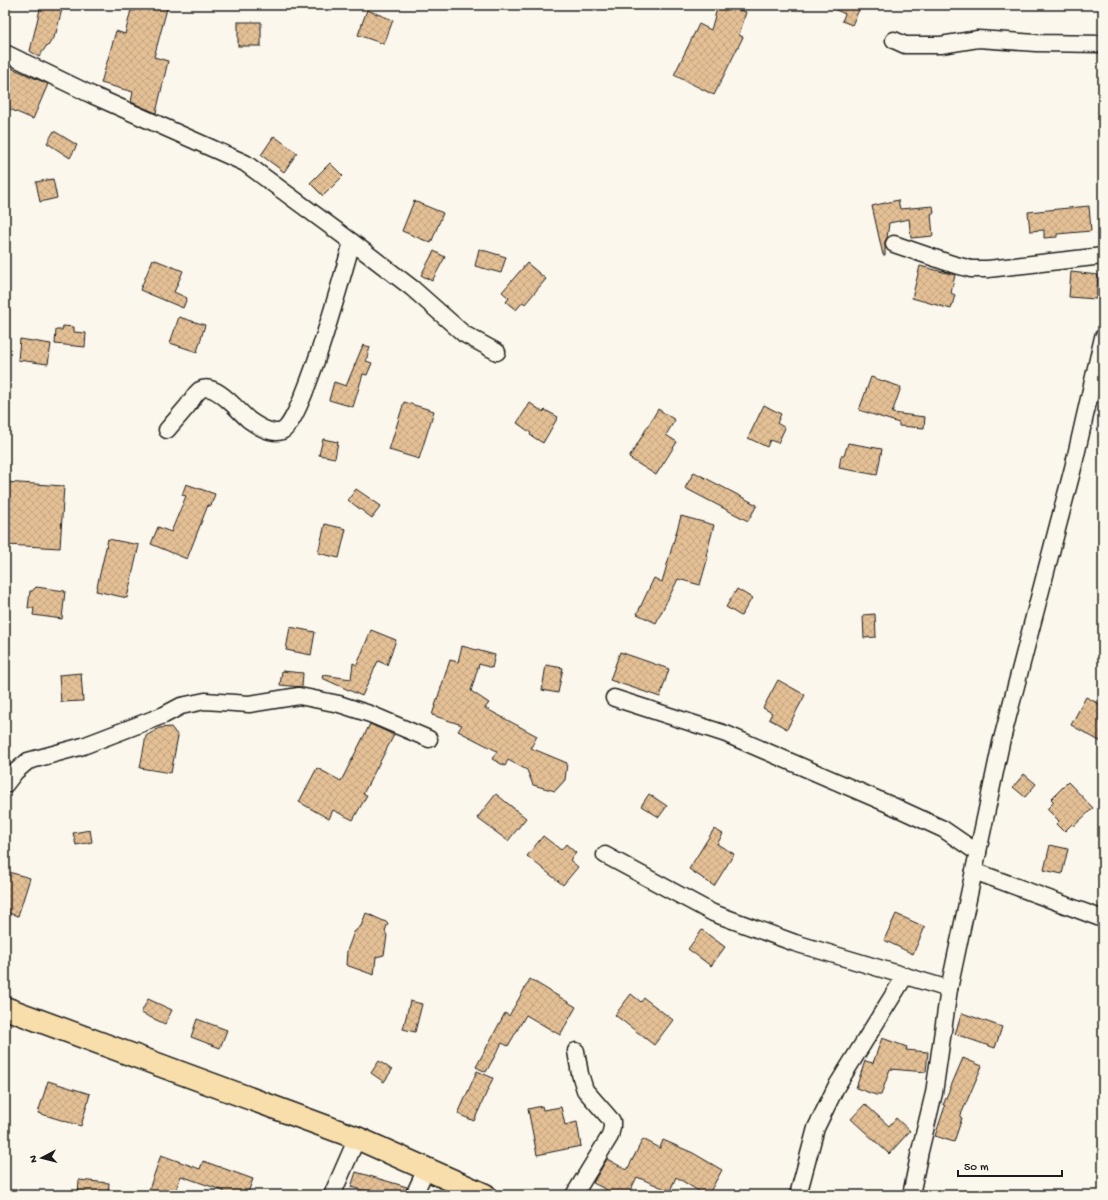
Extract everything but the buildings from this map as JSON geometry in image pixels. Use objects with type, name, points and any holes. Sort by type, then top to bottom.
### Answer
[{"type":"main road","points":[[5,1008],[357,1138],[484,1195]]},
{"type":"street","points":[[894,40],[905,45],[940,45],[978,40],[1103,44]]},
{"type":"street","points":[[5,53],[92,95],[245,163],[412,288],[464,334],[498,352]]},
{"type":"street","points":[[167,430],[198,391],[209,388],[217,392],[249,420],[261,428],[275,432],[282,431],[287,427],[295,414],[316,361],[335,304],[352,242]]},
{"type":"street","points":[[894,244],[971,269],[988,269],[1103,256]]},
{"type":"street","points":[[911,1195],[934,1092],[950,989],[1001,743],[1073,468],[1103,337]]},
{"type":"street","points":[[5,785],[15,772],[28,761],[83,746],[164,715],[181,706],[205,701],[249,704],[299,696],[339,704],[370,714],[429,739]]},
{"type":"street","points":[[614,698],[734,737],[943,829],[978,853]]},
{"type":"street","points":[[605,855],[713,912],[795,943],[950,989]]},
{"type":"street","points":[[974,871],[1103,919]]},
{"type":"street","points":[[798,1195],[816,1128],[829,1101],[836,1087],[905,976]]},
{"type":"street","points":[[574,1195],[610,1136],[612,1127],[612,1121],[586,1090],[580,1074],[576,1051]]},
{"type":"street","points":[[332,1195],[357,1138]]},
{"type":"street","points":[[414,1195],[426,1169]]}]
